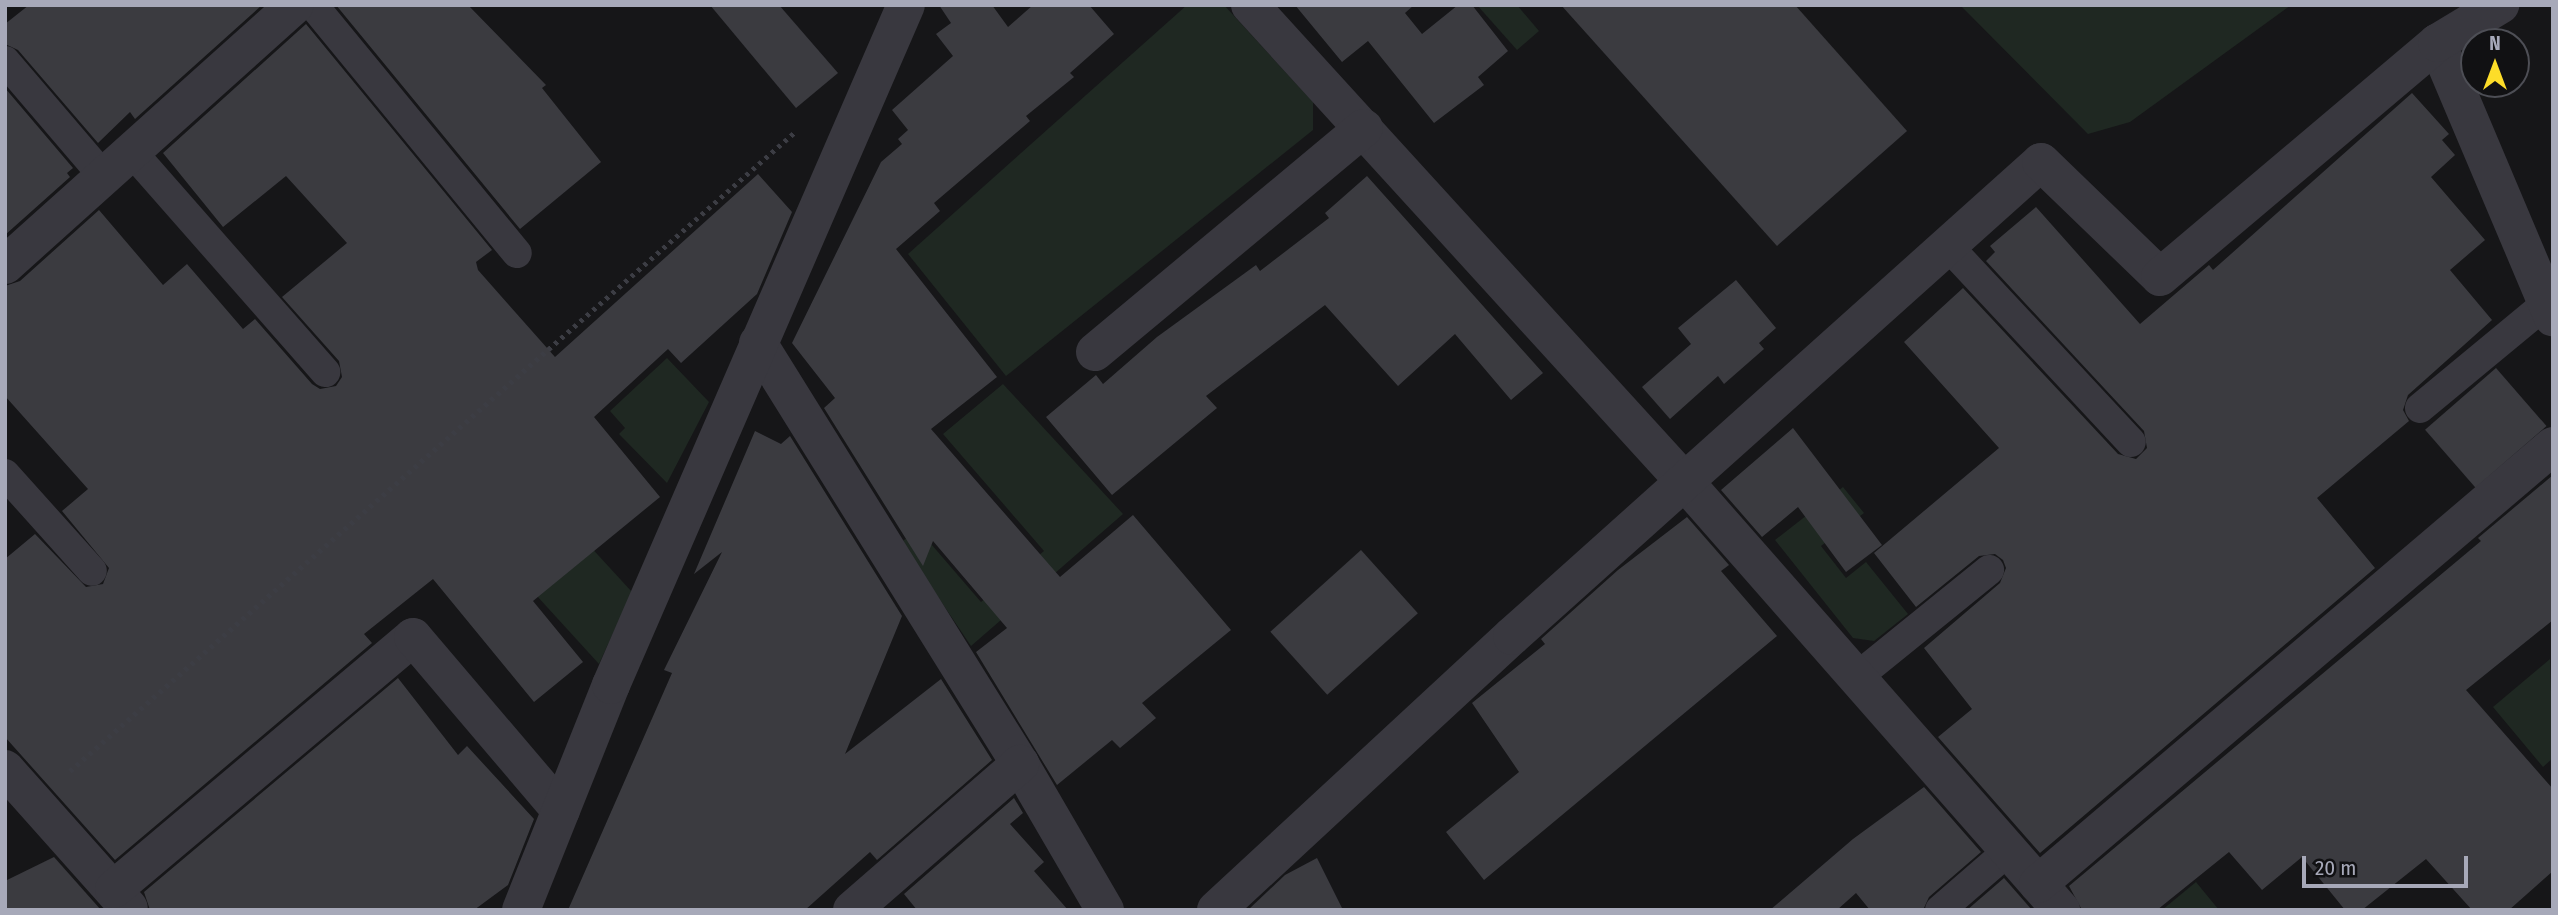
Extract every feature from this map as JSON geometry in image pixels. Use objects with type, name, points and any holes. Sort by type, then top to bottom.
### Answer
[{"type":"street","points":[[5,265],[295,5]]},
{"type":"street","points":[[521,910],[758,343],[906,5]]},
{"type":"street","points":[[1250,5],[1685,482],[2050,897],[2553,446]]},
{"type":"street","points":[[1216,910],[2041,162],[2160,277],[2437,43],[2500,5]]},
{"type":"street","points":[[2437,43],[2550,311]]},
{"type":"street","points":[[1095,352],[1364,128]]},
{"type":"street","points":[[758,343],[1020,764],[1105,910]]},
{"type":"street","points":[[5,769],[122,900],[413,637],[561,811]]},
{"type":"street","points":[[852,910],[1020,764]]},
{"type":"lane","points":[[313,5],[517,253]]},
{"type":"lane","points":[[5,61],[104,177]]},
{"type":"lane","points":[[132,152],[325,372]]},
{"type":"lane","points":[[1948,246],[2131,442]]},
{"type":"lane","points":[[2420,408],[2550,311]]},
{"type":"lane","points":[[5,474],[92,571]]},
{"type":"lane","points":[[1857,677],[1989,570]]},
{"type":"lane","points":[[1940,910],[2008,850]]},
{"type":"path","points":[[35,802],[803,124]]},
{"type":"shaded area","points":[[1187,5],[1224,5],[1313,102],[1313,130],[1006,376],[908,254]]},
{"type":"shaded area","points":[[1477,5],[1517,5],[1539,31],[1517,50]]},
{"type":"shaded area","points":[[1960,5],[2291,5],[2130,122],[2088,134]]},
{"type":"shaded area","points":[[667,358],[709,402],[667,483],[619,434],[625,428],[610,411]]},
{"type":"shaded area","points":[[1003,384],[1123,514],[971,646],[901,542],[919,530],[981,602],[1044,551],[943,434]]},
{"type":"shaded area","points":[[520,470],[632,592],[599,664],[424,472]]},
{"type":"shaded area","points":[[1843,487],[1864,513],[1821,546],[1846,578],[1866,562],[1908,614],[1874,641],[1853,638],[1775,540]]},
{"type":"shaded area","points":[[2550,659],[2553,758],[2543,767],[2493,707]]},
{"type":"shaded area","points":[[2196,882],[2219,910],[2162,910]]},
{"type":"building","points":[[29,5],[262,5],[135,119],[130,112],[98,143],[18,50],[5,44],[5,24]]},
{"type":"building","points":[[336,5],[468,5],[546,85],[542,88],[601,162],[520,229]]},
{"type":"building","points":[[710,5],[779,5],[838,73],[796,108]]},
{"type":"building","points":[[939,5],[992,5],[1008,27],[1033,5],[1089,5],[1114,34],[1070,73],[1074,77],[1026,116],[1030,121],[934,203],[940,211],[896,249],[997,377],[931,429],[1060,577],[1133,515],[1231,630],[1142,703],[1156,718],[1120,748],[1112,740],[1057,785],[976,652],[1007,628],[933,541],[923,566],[824,408],[835,398],[792,343],[881,162],[902,144],[898,139],[908,130],[892,110],[953,56],[936,34],[951,23]]},
{"type":"building","points":[[1295,5],[1414,5],[1405,13],[1422,34],[1458,5],[1472,5],[1508,51],[1478,77],[1484,85],[1434,123],[1368,41],[1342,62]]},
{"type":"building","points":[[1561,5],[1795,5],[1907,131],[1777,246]]},
{"type":"building","points":[[306,24],[492,250],[476,262],[478,270],[555,357],[758,174],[792,212],[757,294],[681,363],[668,349],[594,417],[660,497],[533,601],[583,662],[534,702],[433,579],[364,634],[372,643],[115,860],[5,737],[5,559],[35,534],[86,587],[103,584],[109,568],[62,511],[88,489],[5,396],[5,286],[20,281],[99,210],[163,285],[187,264],[243,329],[255,319],[312,384],[320,389],[336,386],[342,377],[339,361],[282,297],[347,243],[286,176],[223,227],[163,153]]},
{"type":"building","points":[[5,88],[73,168],[67,173],[70,177],[5,235]]},
{"type":"building","points":[[2412,93],[2449,134],[2442,140],[2455,155],[2431,177],[2485,240],[2450,270],[2492,320],[2408,395],[2403,410],[2409,421],[2317,498],[2375,568],[2040,853],[1938,737],[1972,709],[1924,648],[2000,583],[2006,568],[2003,560],[1995,554],[1979,556],[1916,607],[1874,553],[1999,448],[1904,342],[1963,288],[2118,454],[2136,459],[2147,448],[2144,431],[1986,261],[1995,252],[1990,246],[2036,207],[2140,324],[2209,265],[2213,270]]},
{"type":"building","points":[[1367,176],[1543,373],[1511,400],[1455,334],[1398,386],[1325,305],[1206,396],[1217,408],[1112,495],[1046,417],[1096,375],[1103,384],[1157,337],[1256,265],[1260,271],[1329,218],[1325,213]]},
{"type":"building","points":[[1736,280],[1776,328],[1759,343],[1764,349],[1724,384],[1718,376],[1670,419],[1642,387],[1691,344],[1678,328]]},
{"type":"building","points":[[2496,368],[2547,426],[2476,488],[2425,430]]},
{"type":"building","points":[[1793,428],[1882,545],[1846,572],[1798,507],[1762,537],[1721,490]]},
{"type":"building","points":[[755,431],[781,444],[790,436],[902,616],[845,754],[941,679],[992,760],[877,860],[870,852],[805,910],[568,910],[672,673],[664,670],[722,552],[694,574]]},
{"type":"building","points":[[2553,475],[2553,620],[2466,690],[2553,789],[2553,871],[2509,910],[2472,910],[2426,859],[2362,910],[2345,910],[2302,857],[2262,890],[2229,852],[2157,910],[2082,910],[2069,886],[2481,541],[2478,538]]},
{"type":"building","points":[[1687,517],[1729,565],[1721,571],[1777,636],[1484,880],[1446,832],[1519,772],[1472,703],[1545,644],[1541,639],[1618,570]]},
{"type":"building","points":[[1361,550],[1418,613],[1327,695],[1270,632]]},
{"type":"building","points":[[398,678],[458,755],[467,746],[534,819],[508,885],[474,910],[150,910],[144,892]]},
{"type":"building","points":[[1924,787],[1981,852],[1929,897],[1923,910],[1870,910],[1856,893],[1837,910],[1770,910],[1853,839]]},
{"type":"building","points":[[1014,798],[1023,813],[1010,824],[1044,862],[1034,871],[1068,910],[917,910],[904,894]]},
{"type":"building","points":[[54,857],[101,910],[5,910],[5,881]]},
{"type":"building","points":[[1317,858],[1343,910],[1248,910],[1285,875]]},
{"type":"building","points":[[2004,878],[2032,910],[1967,910]]}]
